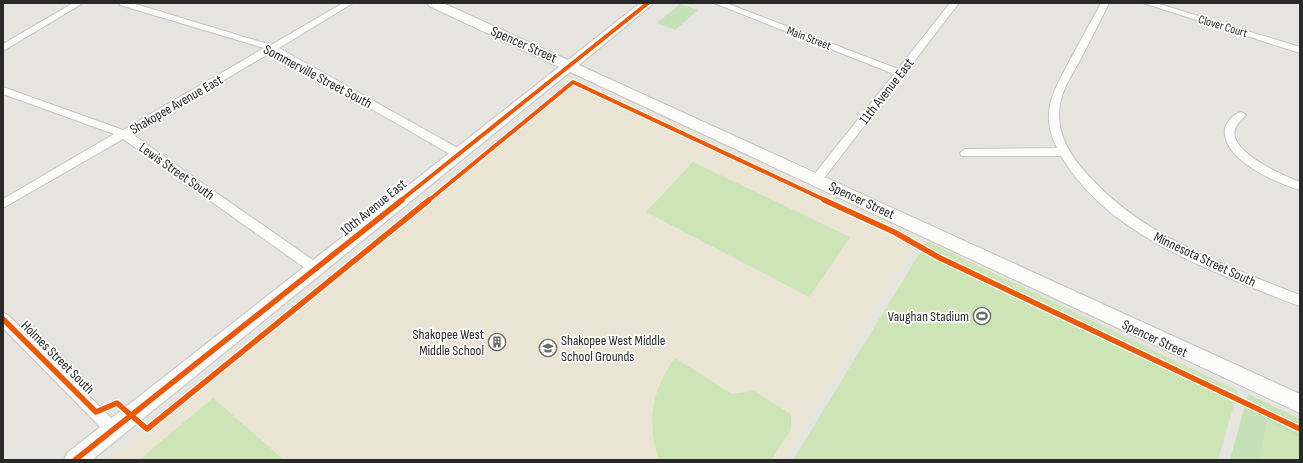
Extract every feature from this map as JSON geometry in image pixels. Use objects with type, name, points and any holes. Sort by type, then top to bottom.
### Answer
[{"type":"street","points":[[3,48],[79,3]]},
{"type":"street","name":"Sommerville Street South","points":[[122,3],[272,48],[459,154]]},
{"type":"street","name":"Shakopee Avenue East","points":[[3,204],[349,3]]},
{"type":"street","name":"Spencer Street","points":[[433,3],[816,179],[1296,404]]},
{"type":"street","name":"10th Avenue East","points":[[76,460],[648,3]]},
{"type":"street","name":"Main Street","points":[[718,3],[901,73]]},
{"type":"street","name":"11th Avenue East","points":[[816,179],[955,3]]},
{"type":"street","name":"Minnesota Street South","points":[[1105,3],[1066,75],[1055,103],[1055,128],[1063,152],[1083,178],[1100,196],[1128,219],[1150,234],[1203,261],[1300,301]]},
{"type":"street","name":"Clover Court","points":[[1147,3],[1300,50]]},
{"type":"street","name":"Lewis Street South","points":[[3,90],[124,134],[316,269]]},
{"type":"street","points":[[1241,115],[1233,120],[1229,128],[1229,136],[1239,153],[1258,168],[1300,186]]},
{"type":"street","points":[[965,153],[1063,152]]},
{"type":"street","name":"Holmes Street South","points":[[3,319],[113,430]]},
{"type":"shaded area","name":"Shakopee West Middle School Grounds","points":[[575,78],[920,237],[784,460],[108,460]]},
{"type":"green space","points":[[680,4],[698,10],[675,30],[657,23]]},
{"type":"green space","points":[[693,162],[850,237],[809,297],[646,212]]},
{"type":"green space","name":"Vaughan Stadium","points":[[927,241],[1238,391],[1218,460],[793,460]]},
{"type":"green space","points":[[675,358],[732,394],[754,391],[791,414],[791,430],[771,460],[659,460],[655,447],[652,420],[656,394],[667,370]]},
{"type":"green space","points":[[1248,394],[1300,419],[1300,460],[1230,460]]},
{"type":"green space","points":[[213,398],[284,460],[139,460]]},
{"type":"green space","points":[[1267,421],[1300,439],[1300,460],[1259,460]]},
{"type":"cycle path","points":[[75,460],[648,3]]},
{"type":"cycle path","points":[[3,319],[96,412],[117,403],[147,429],[573,82],[894,232],[938,257],[1300,429]]},
{"type":"place","name":"Vaughan Stadium","points":[[982,316]]},
{"type":"place","name":"Shakopee West Middle School","points":[[497,342]]},
{"type":"place","name":"Shakopee West Middle School Grounds","points":[[548,348]]}]
